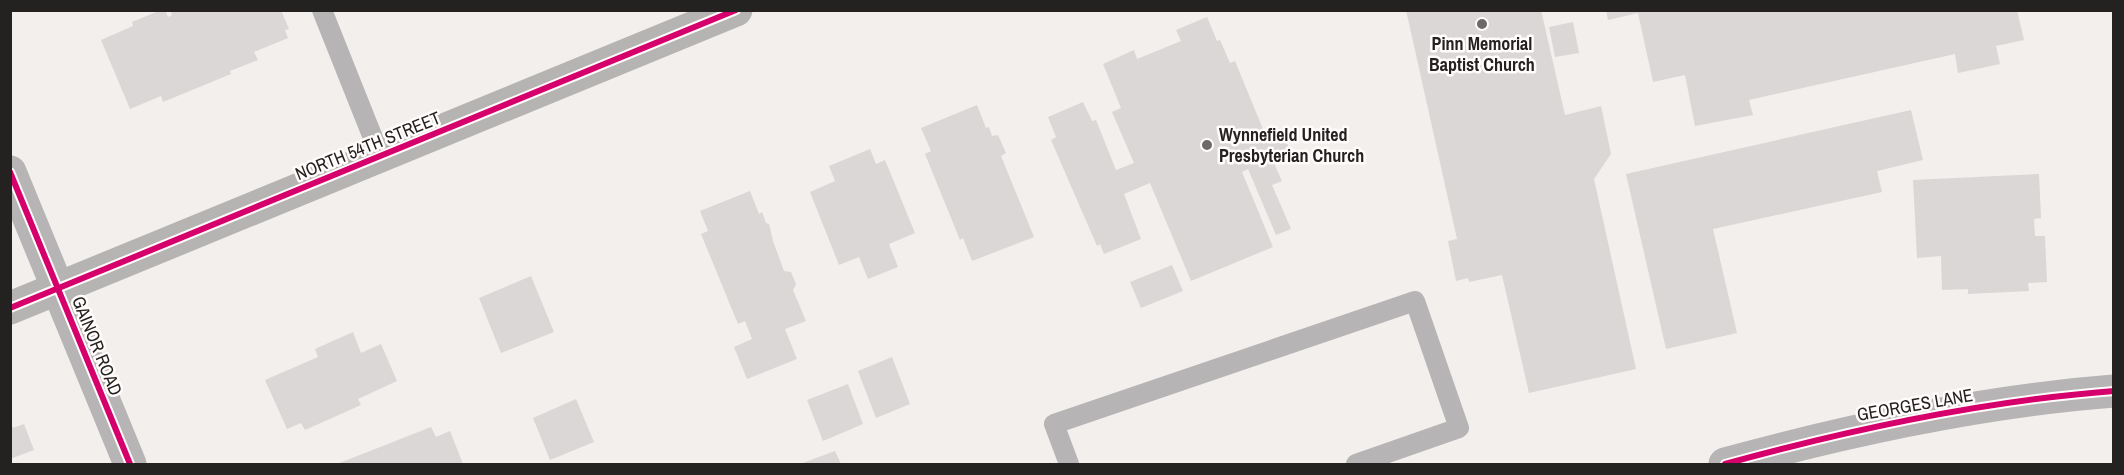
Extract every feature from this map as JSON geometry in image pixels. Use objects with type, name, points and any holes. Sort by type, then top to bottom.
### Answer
[{"type":"street","name":"NORTH 54TH STREET","points":[[10,308],[381,158],[680,21],[736,10]]},
{"type":"street","name":"GAINOR ROAD","points":[[10,172],[130,465]]},
{"type":"street","name":"GEORGES LANE","points":[[1725,465],[1798,444],[1906,419],[2063,395],[2114,391]]},
{"type":"lane","points":[[322,10],[381,158]]},
{"type":"lane","points":[[1069,465],[1054,424],[1415,301],[1459,428],[1356,465]]},
{"type":"building","points":[[165,10],[168,17],[172,15],[173,10],[281,10],[289,29],[285,30],[288,38],[254,52],[258,60],[230,71],[231,74],[163,102],[161,96],[130,109],[101,40],[133,26],[132,22]]},
{"type":"building","points":[[1406,10],[1541,10],[1565,115],[1601,106],[1611,154],[1594,179],[1636,369],[1529,393],[1502,275],[1469,282],[1468,278],[1456,281],[1448,241],[1457,239]]},
{"type":"building","points":[[1606,10],[2017,10],[2024,40],[1996,46],[2000,64],[1958,73],[1955,54],[1749,100],[1753,115],[1695,126],[1685,75],[1653,82],[1638,13],[1608,20]]},
{"type":"building","name":"Wynnefield United Presbyterian Church","points":[[1207,17],[1230,63],[1235,61],[1265,134],[1281,128],[1290,151],[1272,159],[1282,181],[1272,185],[1291,229],[1276,235],[1248,169],[1242,172],[1273,247],[1191,281],[1150,183],[1124,194],[1141,239],[1104,254],[1100,244],[1097,246],[1051,140],[1056,137],[1048,117],[1083,102],[1092,121],[1096,120],[1116,170],[1134,163],[1112,112],[1121,108],[1103,64],[1134,50],[1137,59],[1181,41],[1176,30]]},
{"type":"building","points":[[1573,22],[1579,53],[1555,57],[1549,27]]},
{"type":"building","points":[[977,105],[986,128],[989,127],[992,136],[998,135],[1006,153],[1001,156],[1034,237],[972,261],[963,238],[960,240],[925,154],[931,151],[921,128]]},
{"type":"building","points":[[1911,110],[1923,160],[1877,171],[1882,192],[1713,229],[1737,333],[1666,349],[1626,174]]},
{"type":"building","points":[[870,149],[876,164],[885,160],[915,233],[889,244],[898,267],[868,279],[859,257],[839,265],[810,192],[835,181],[829,166]]},
{"type":"building","points":[[2039,174],[2041,218],[2034,219],[2035,236],[2045,236],[2047,282],[2028,283],[2029,291],[1968,294],[1968,289],[1942,290],[1941,256],[1917,258],[1913,180]]},
{"type":"building","points":[[750,191],[759,214],[762,212],[766,223],[769,224],[784,271],[791,272],[796,284],[793,290],[806,321],[785,329],[797,359],[747,379],[734,347],[752,339],[745,321],[738,324],[701,234],[708,231],[700,211]]},
{"type":"building","points":[[1172,265],[1183,291],[1141,308],[1130,282]]},
{"type":"building","points":[[531,276],[554,332],[501,353],[479,298]]},
{"type":"building","points":[[353,332],[361,353],[381,344],[397,381],[358,399],[361,405],[305,430],[301,423],[287,429],[265,380],[318,357],[315,349]]},
{"type":"building","points":[[892,357],[910,404],[876,418],[858,371]]},
{"type":"building","points":[[848,384],[863,424],[823,441],[807,400]]},
{"type":"building","points":[[576,399],[594,442],[550,460],[533,418]]},
{"type":"building","points":[[10,421],[13,428],[24,424],[34,450],[10,459]]},
{"type":"building","points":[[431,427],[436,437],[450,431],[463,464],[337,464]]},
{"type":"building","points":[[835,451],[841,464],[800,464]]},
{"type":"cycle path","points":[[10,308],[736,10]]},
{"type":"cycle path","points":[[10,172],[130,464]]},
{"type":"cycle path","points":[[1725,464],[1821,439],[1918,418],[2015,402],[2114,391]]},
{"type":"place","name":"Pinn Memorial Baptist Church","points":[[1482,24]]},
{"type":"place","name":"Wynnefield United Presbyterian Church","points":[[1207,145]]}]
